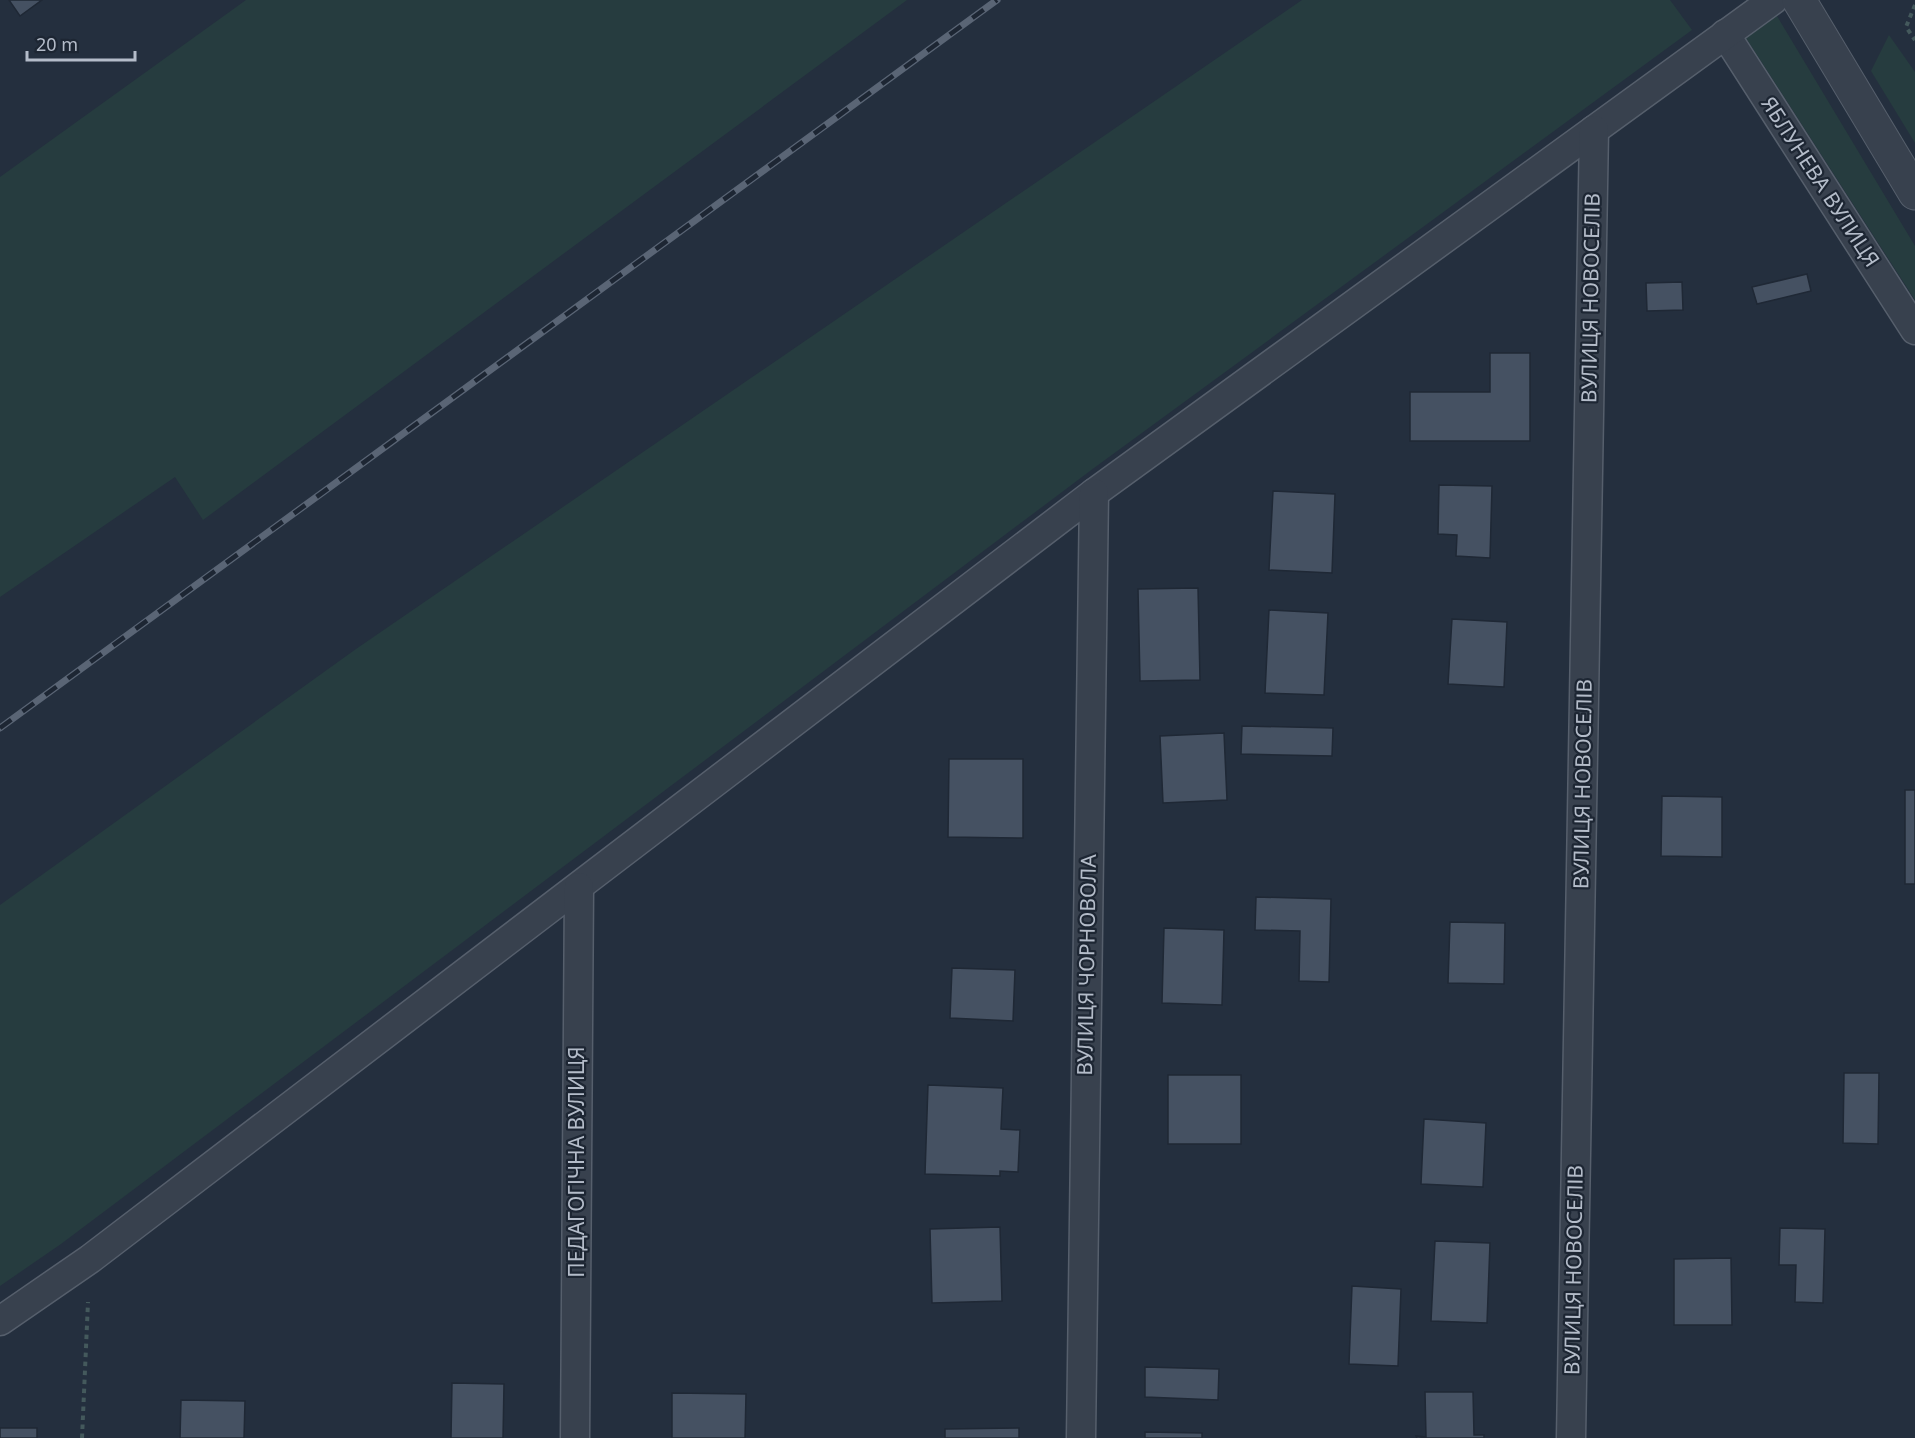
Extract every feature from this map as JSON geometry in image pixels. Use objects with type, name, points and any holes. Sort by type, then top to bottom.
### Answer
[{"type":"street","points":[[0,1321],[90,1259],[1094,493],[1773,0]]},
{"type":"street","points":[[1799,0],[1915,193]]},
{"type":"street","name":"ЯБЛУНЕВА ВУЛИЦЯ","points":[[1725,34],[1915,330]]},
{"type":"street","name":"ВУЛИЦЯ НОВОСЕЛІВ","points":[[1571,1438],[1594,130]]},
{"type":"street","name":"ВУЛИЦЯ ЧОРНОВОЛА","points":[[1081,1438],[1094,493]]},
{"type":"street","name":"ПЕДАГОГІЧНА ВУЛИЦЯ","points":[[575,1438],[579,886]]},
{"type":"path","points":[[1915,5],[1906,27],[1915,40]]},
{"type":"path","points":[[82,1438],[90,1259]]},
{"type":"green space","points":[[246,0],[907,0],[203,520],[175,477],[0,597],[0,177]]},
{"type":"green space","points":[[1302,0],[1670,0],[1692,30],[1094,468],[61,1244],[0,1286],[0,905],[356,649]]},
{"type":"green space","points":[[1777,16],[1915,246],[1915,300],[1746,38]]},
{"type":"green space","points":[[1889,35],[1915,72],[1915,143],[1871,71]]},
{"type":"building","points":[[9,0],[42,0],[20,16]]},
{"type":"building","points":[[1807,274],[1811,291],[1757,304],[1752,287]]},
{"type":"building","points":[[1682,282],[1683,310],[1647,311],[1646,283]]},
{"type":"building","points":[[1490,353],[1530,353],[1530,441],[1410,441],[1410,392],[1490,392]]},
{"type":"building","points":[[1439,485],[1492,486],[1490,558],[1456,556],[1457,535],[1438,534]]},
{"type":"building","points":[[1273,491],[1335,494],[1332,573],[1269,570]]},
{"type":"building","points":[[1198,588],[1200,680],[1140,681],[1138,589]]},
{"type":"building","points":[[1269,610],[1328,613],[1324,695],[1265,693]]},
{"type":"building","points":[[1452,619],[1507,622],[1504,687],[1448,684]]},
{"type":"building","points":[[1242,726],[1333,728],[1332,756],[1241,754]]},
{"type":"building","points":[[1224,733],[1227,800],[1163,803],[1160,736]]},
{"type":"building","points":[[949,759],[1023,759],[1023,838],[948,837]]},
{"type":"building","points":[[1905,790],[1915,790],[1915,884],[1905,884]]},
{"type":"building","points":[[1662,796],[1722,797],[1722,857],[1661,856]]},
{"type":"building","points":[[1256,897],[1331,899],[1329,982],[1299,981],[1300,931],[1255,930]]},
{"type":"building","points":[[1450,922],[1505,923],[1504,984],[1448,983]]},
{"type":"building","points":[[1164,928],[1224,930],[1222,1005],[1162,1003]]},
{"type":"building","points":[[952,968],[1015,970],[1013,1021],[950,1018]]},
{"type":"building","points":[[1844,1073],[1879,1073],[1878,1144],[1843,1143]]},
{"type":"building","points":[[1168,1075],[1241,1075],[1241,1144],[1168,1144]]},
{"type":"building","points":[[928,1085],[1003,1088],[1001,1129],[1020,1130],[1018,1172],[1000,1171],[1000,1176],[925,1174]]},
{"type":"building","points":[[1424,1119],[1486,1123],[1483,1187],[1421,1184]]},
{"type":"building","points":[[1000,1227],[1002,1301],[932,1303],[930,1229]]},
{"type":"building","points":[[1780,1228],[1825,1229],[1823,1303],[1795,1302],[1796,1265],[1779,1265]]},
{"type":"building","points":[[1435,1241],[1490,1243],[1487,1323],[1431,1321]]},
{"type":"building","points":[[1731,1258],[1732,1325],[1674,1325],[1674,1259]]},
{"type":"building","points":[[1352,1286],[1401,1289],[1398,1366],[1349,1364]]},
{"type":"building","points":[[1145,1367],[1219,1369],[1218,1400],[1145,1397]]},
{"type":"building","points":[[452,1383],[504,1384],[503,1438],[451,1438]]},
{"type":"building","points":[[1425,1392],[1473,1392],[1474,1435],[1484,1435],[1484,1438],[1417,1438],[1416,1436],[1426,1437]]},
{"type":"building","points":[[672,1393],[746,1394],[745,1438],[672,1438]]},
{"type":"building","points":[[181,1400],[245,1401],[244,1438],[180,1438]]},
{"type":"building","points":[[0,1428],[37,1428],[37,1438],[0,1438]]},
{"type":"building","points":[[1019,1428],[1019,1438],[945,1438],[945,1429]]},
{"type":"building","points":[[1145,1432],[1202,1433],[1202,1438],[1145,1438]]},
{"type":"railway","points":[[0,728],[997,0]]}]
